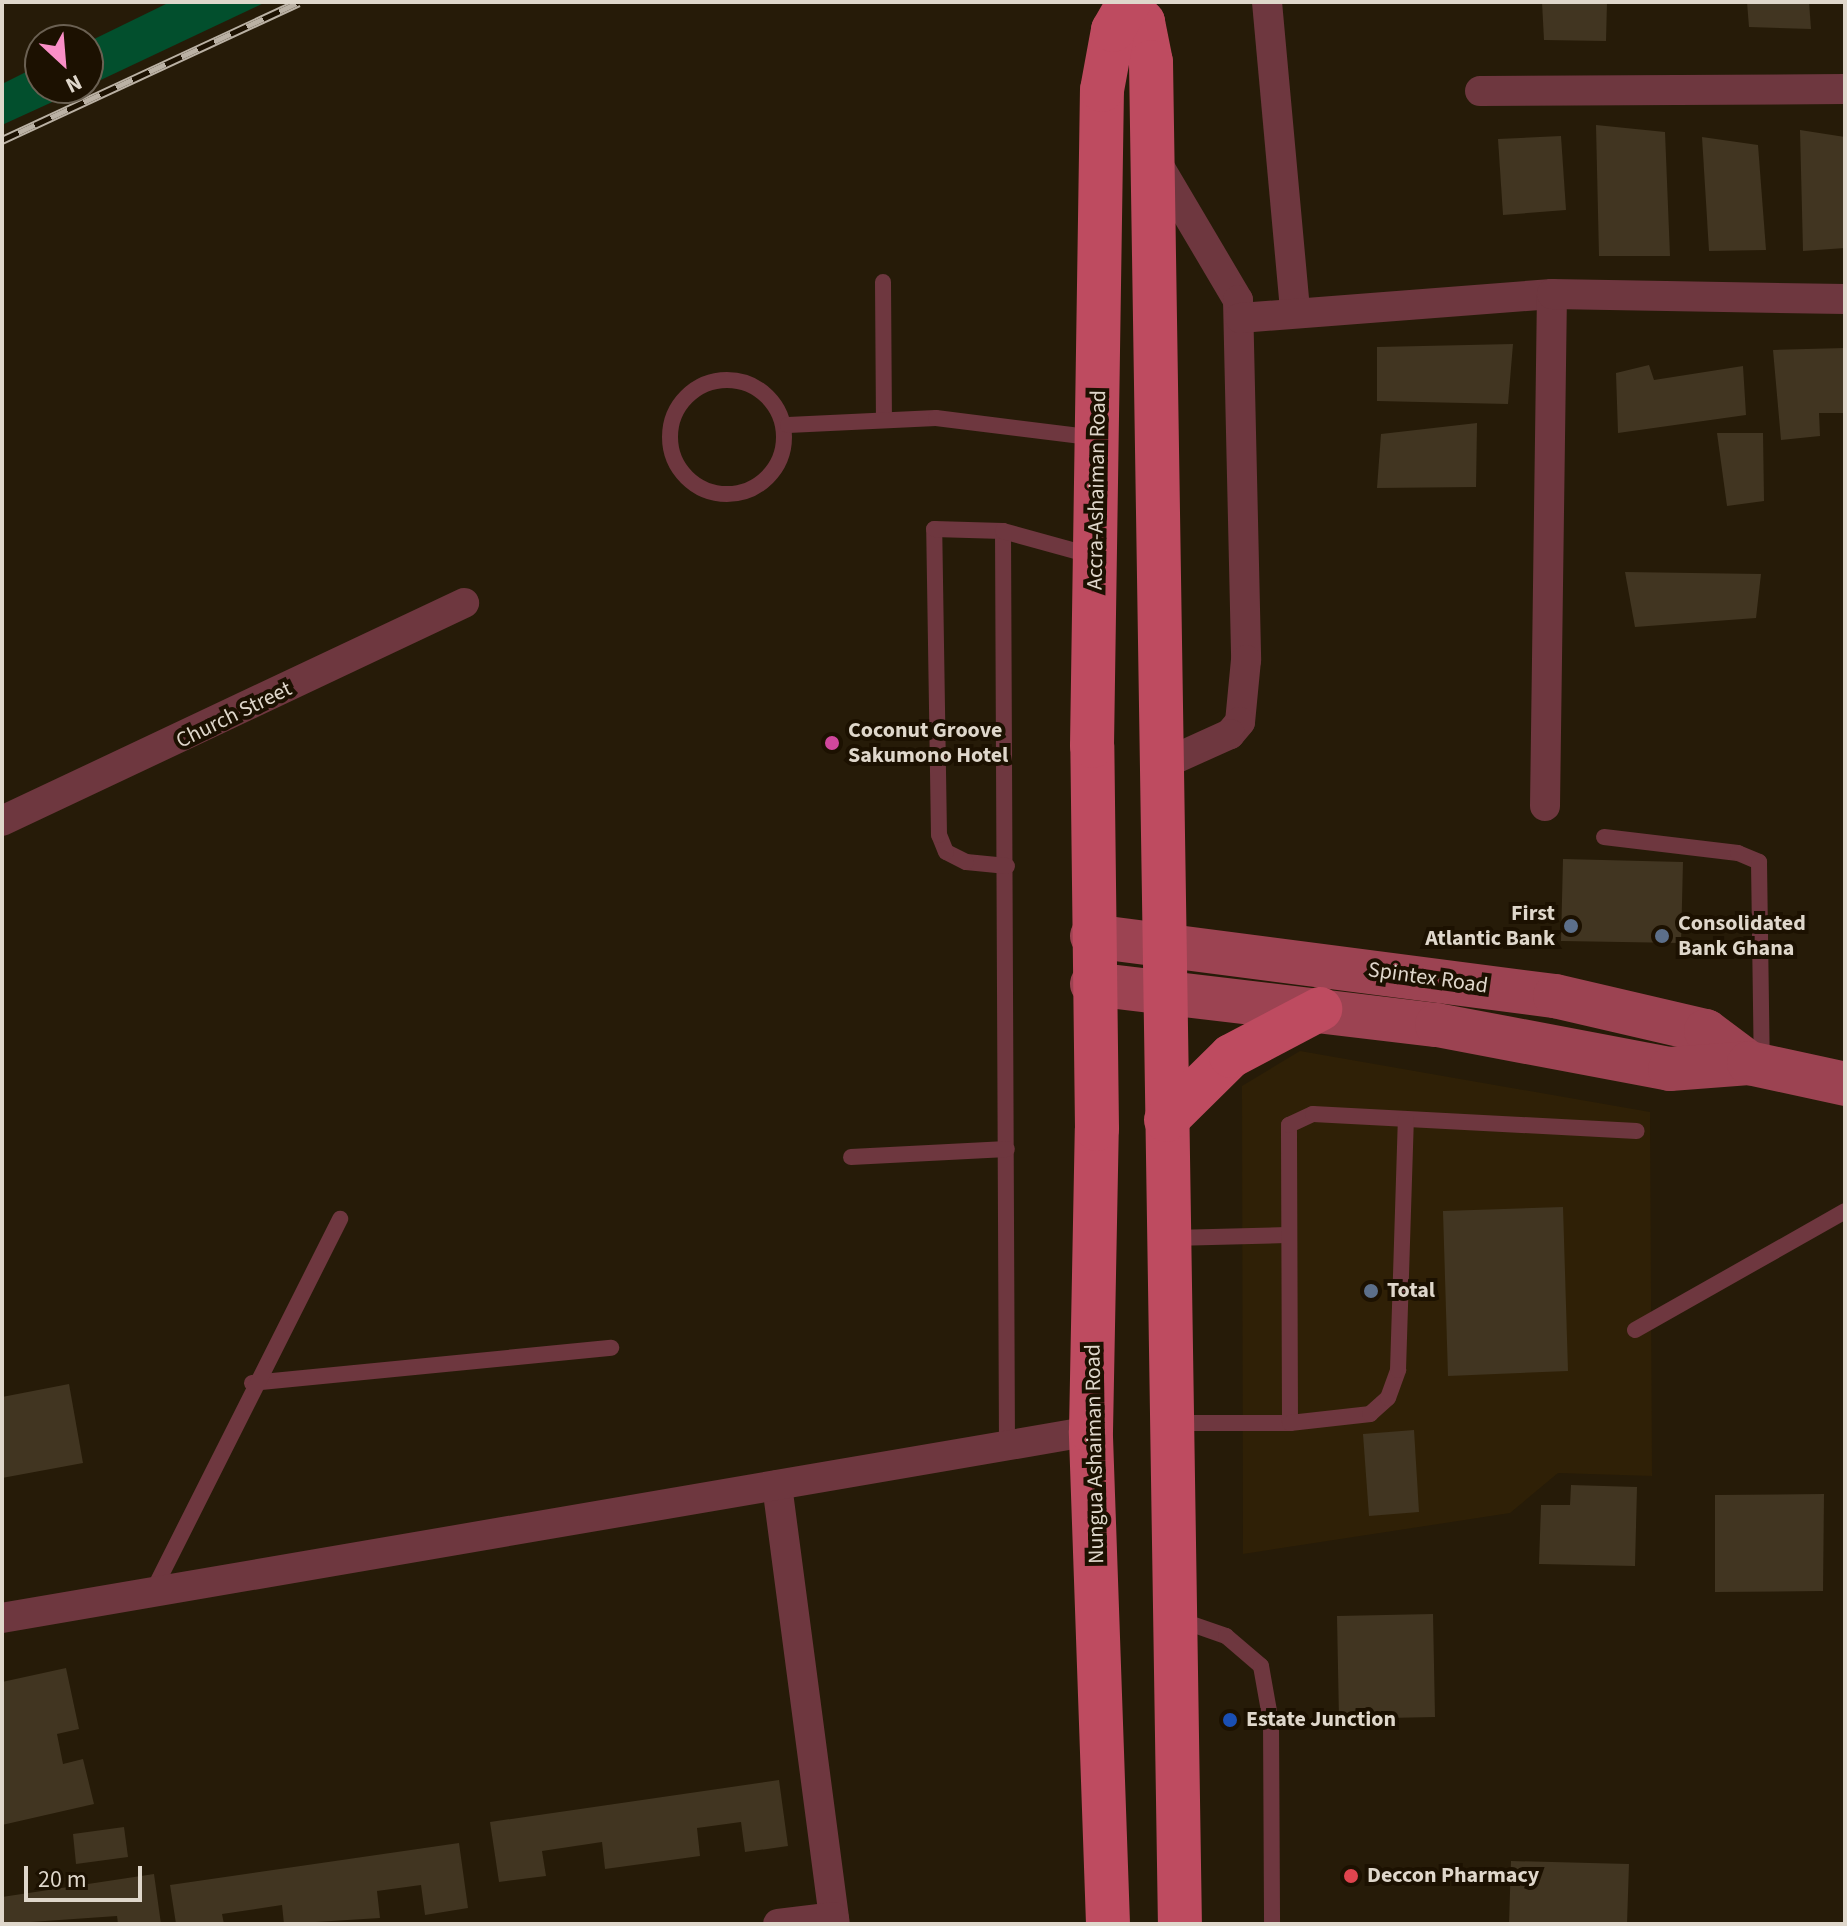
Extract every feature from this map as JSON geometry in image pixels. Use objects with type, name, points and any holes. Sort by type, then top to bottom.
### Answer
[{"type":"main road","points":[[1129,5],[1143,22],[1151,62],[1168,1423],[1180,1620],[1180,1924]]},
{"type":"main road","name":"Accra-Ashaiman Road","points":[[1092,984],[1102,90],[1113,30],[1129,5]]},
{"type":"main road","name":"Spintex Road","points":[[1092,936],[1555,996],[1706,1031],[1755,1065]]},
{"type":"main road","name":"Spintex Road","points":[[1092,984],[1320,1009],[1670,1069],[1755,1065],[1845,1084]]},
{"type":"main road","name":"Nungua Ashaiman Road","points":[[1092,984],[1091,1431],[1108,1924]]},
{"type":"main road","points":[[1166,1120],[1231,1056],[1320,1009]]},
{"type":"street","points":[[1267,2],[1295,312]]},
{"type":"street","points":[[1480,91],[1845,89]]},
{"type":"street","points":[[1152,156],[1222,263],[1240,318],[1246,660],[1240,722],[1218,744],[1159,766]]},
{"type":"street","points":[[1545,806],[1552,294]]},
{"type":"street","points":[[1240,318],[1552,294],[1845,299]]},
{"type":"street","name":"Church Street","points":[[2,821],[464,603]]},
{"type":"street","points":[[2,1618],[1091,1431]]},
{"type":"street","points":[[777,1485],[834,1920],[778,1924]]},
{"type":"lane","points":[[883,282],[884,417]]},
{"type":"lane","points":[[712,382],[764,392],[788,425],[766,479],[726,496],[698,486],[677,464],[671,441],[672,415],[689,392],[712,382]]},
{"type":"lane","points":[[788,425],[884,417],[1098,438]]},
{"type":"lane","points":[[1007,866],[966,862],[946,852],[939,835],[934,529],[1003,531],[1096,556]]},
{"type":"lane","points":[[1003,531],[1007,866],[1007,1446]]},
{"type":"lane","points":[[1604,837],[1738,853],[1759,862],[1755,1065]]},
{"type":"lane","points":[[1290,1423],[1289,1125],[1313,1114],[1637,1131]]},
{"type":"lane","points":[[1168,1423],[1290,1423],[1360,1417],[1388,1398],[1398,1370],[1406,1119]]},
{"type":"lane","points":[[851,1157],[1007,1149]]},
{"type":"lane","points":[[1635,1330],[1845,1211]]},
{"type":"lane","points":[[152,1594],[252,1383],[340,1219]]},
{"type":"lane","points":[[1167,1238],[1287,1235]]},
{"type":"lane","points":[[252,1383],[611,1348]]},
{"type":"lane","points":[[1180,1620],[1226,1636],[1261,1666],[1271,1722],[1272,1924]]},
{"type":"shaded area","points":[[1300,1051],[1650,1112],[1652,1476],[1558,1473],[1510,1513],[1243,1554],[1242,1086]]},
{"type":"green space","points":[[170,2],[266,2],[104,78],[104,34]]},
{"type":"green space","points":[[24,73],[24,104],[48,104],[2,125],[2,84]]},
{"type":"building","points":[[1542,2],[1607,2],[1606,41],[1544,40]]},
{"type":"building","points":[[1747,2],[1809,2],[1811,29],[1749,27]]},
{"type":"building","points":[[1596,125],[1665,132],[1670,256],[1599,256]]},
{"type":"building","points":[[1800,130],[1845,137],[1845,248],[1803,251]]},
{"type":"building","points":[[1561,136],[1566,210],[1503,215],[1498,139]]},
{"type":"building","points":[[1702,137],[1758,145],[1766,250],[1709,251]]},
{"type":"building","points":[[1513,344],[1508,404],[1377,401],[1377,347]]},
{"type":"building","points":[[1845,348],[1845,413],[1819,413],[1820,436],[1781,440],[1773,350]]},
{"type":"building","points":[[1649,365],[1654,380],[1743,366],[1746,415],[1618,433],[1616,373]]},
{"type":"building","points":[[1477,423],[1476,487],[1377,488],[1381,434]]},
{"type":"building","points":[[1717,433],[1763,433],[1764,501],[1727,506]]},
{"type":"building","points":[[1625,572],[1761,574],[1756,618],[1635,627]]},
{"type":"building","points":[[1563,859],[1683,862],[1681,943],[1561,941]]},
{"type":"building","points":[[1563,1207],[1568,1371],[1448,1376],[1443,1211]]},
{"type":"building","points":[[69,1384],[83,1463],[2,1478],[2,1397]]},
{"type":"building","points":[[1414,1430],[1419,1512],[1369,1516],[1363,1434]]},
{"type":"building","points":[[1571,1485],[1637,1487],[1635,1566],[1539,1564],[1541,1505],[1570,1505]]},
{"type":"building","points":[[1824,1494],[1823,1591],[1715,1592],[1715,1495]]},
{"type":"building","points":[[1433,1614],[1435,1717],[1339,1719],[1337,1616]]},
{"type":"building","points":[[66,1668],[79,1729],[57,1734],[63,1764],[83,1759],[94,1804],[2,1825],[2,1682]]},
{"type":"building","points":[[779,1780],[788,1846],[745,1852],[741,1822],[697,1828],[700,1856],[605,1869],[602,1842],[542,1851],[546,1876],[499,1882],[490,1822]]},
{"type":"building","points":[[124,1827],[128,1857],[76,1864],[73,1834]]},
{"type":"building","points":[[459,1843],[468,1908],[425,1915],[421,1885],[377,1891],[380,1918],[284,1924],[282,1905],[222,1914],[224,1924],[176,1924],[170,1885]]},
{"type":"building","points":[[1511,1861],[1629,1864],[1627,1924],[1509,1924]]},
{"type":"building","points":[[154,1874],[161,1924],[118,1924],[117,1916],[2,1924],[2,1897]]},
{"type":"railway","points":[[2,140],[299,2]]},
{"type":"place","name":"Coconut Groove Sakumono Hotel","points":[[832,743]]},
{"type":"place","name":"First Atlantic Bank","points":[[1571,926]]},
{"type":"place","name":"Consolidated Bank Ghana","points":[[1662,936]]},
{"type":"place","name":"Total","points":[[1371,1291]]},
{"type":"place","name":"Estate Junction","points":[[1230,1720]]},
{"type":"place","name":"Deccon Pharmacy","points":[[1351,1876]]}]
